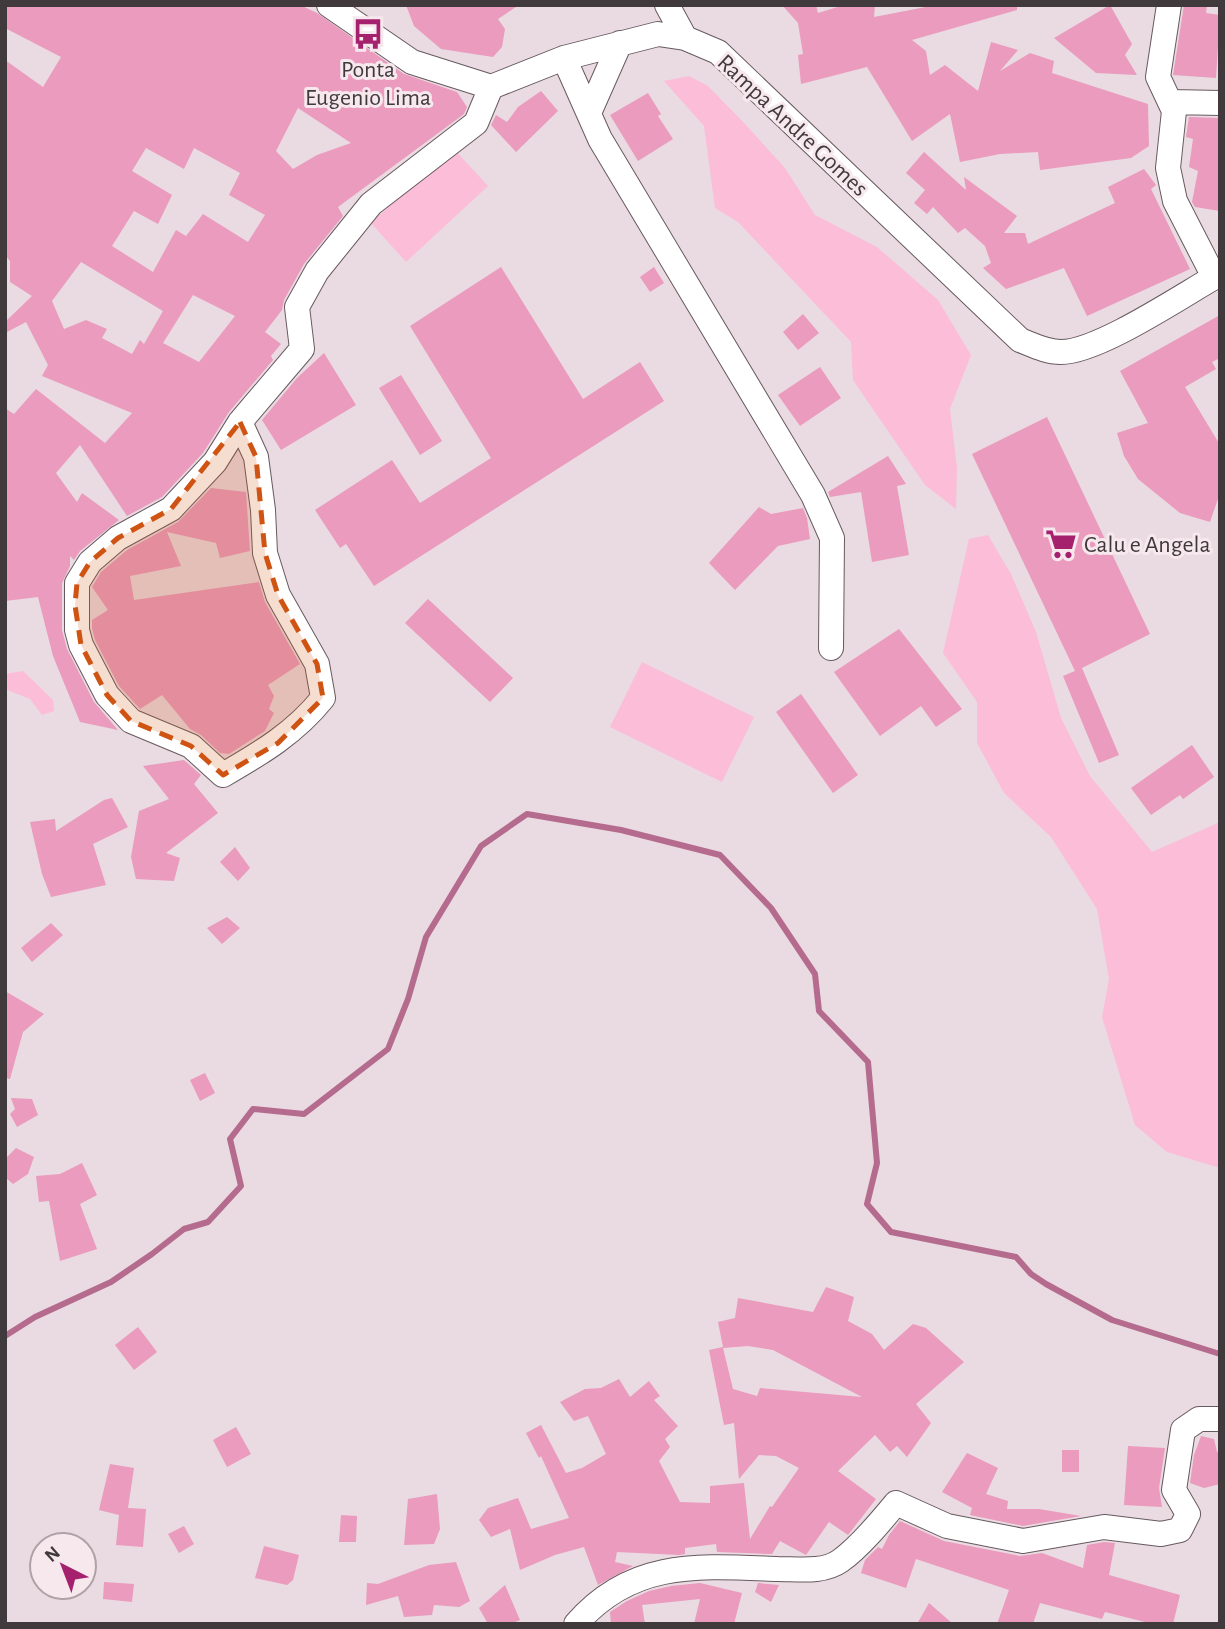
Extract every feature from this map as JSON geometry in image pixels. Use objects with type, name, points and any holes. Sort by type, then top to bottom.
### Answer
[{"type":"street","points":[[240,422],[256,457],[265,553],[274,585],[317,664],[323,698],[308,717],[278,743],[223,775],[191,746],[131,721],[107,695],[81,645],[75,605],[77,583],[90,562],[118,538],[171,509],[215,462],[240,422],[302,349],[297,307],[317,271],[371,204],[476,123],[491,87],[412,62],[329,5]]},
{"type":"street","points":[[667,5],[685,38]]},
{"type":"street","points":[[1169,5],[1158,76],[1174,111],[1168,168],[1175,201],[1217,275]]},
{"type":"street","name":"Rampa Andre Gomes","points":[[491,87],[564,58],[658,34],[685,38],[718,51],[1020,340],[1045,350],[1063,352],[1104,340],[1217,275]]},
{"type":"street","points":[[589,113],[620,43]]},
{"type":"street","points":[[564,58],[600,139],[813,495],[832,538],[831,648]]},
{"type":"street","points":[[1172,102],[1220,103]]},
{"type":"street","points":[[576,1624],[590,1608],[626,1583],[654,1574],[693,1567],[814,1570],[840,1561],[897,1503],[947,1526],[1023,1541],[1104,1527],[1161,1534],[1180,1530],[1188,1514],[1174,1490],[1183,1430],[1199,1419],[1220,1419]]},
{"type":"highlighted area","points":[[240,422],[256,457],[265,553],[278,595],[317,664],[323,698],[278,743],[223,775],[191,746],[131,721],[107,695],[81,645],[75,605],[77,583],[90,562],[118,538],[171,509]]},
{"type":"shaded area","points":[[689,76],[708,86],[785,168],[815,215],[877,247],[938,300],[971,355],[950,409],[957,468],[956,509],[925,485],[853,380],[851,342],[738,222],[715,208],[704,126],[664,81]]},
{"type":"shaded area","points":[[453,148],[488,186],[406,262],[371,223]]},
{"type":"shaded area","points":[[988,535],[1011,574],[1036,632],[1061,718],[1090,776],[1152,852],[1220,822],[1220,1168],[1167,1152],[1135,1125],[1102,1017],[1109,979],[1097,909],[1051,837],[1004,793],[977,743],[977,702],[943,653],[969,539]]},
{"type":"shaded area","points":[[642,662],[754,717],[722,782],[610,727]]},
{"type":"shaded area","points":[[23,671],[53,700],[54,711],[42,715],[30,699],[5,689],[5,674]]},
{"type":"building","points":[[5,5],[300,5],[317,13],[404,74],[457,92],[467,107],[464,114],[338,207],[343,216],[304,264],[284,300],[282,310],[265,332],[281,344],[271,356],[273,360],[229,412],[203,453],[162,497],[127,516],[80,445],[56,473],[77,502],[82,493],[119,520],[80,551],[74,560],[70,556],[70,566],[62,583],[62,630],[67,649],[94,702],[118,730],[80,722],[53,656],[38,597],[5,601],[5,408],[14,414],[36,389],[105,443],[132,413],[42,376],[48,365],[26,322],[5,333],[5,322],[32,296],[10,282],[10,261],[5,255],[5,60],[43,87],[61,57],[5,28]],"holes":[[[298,108],[351,143],[317,155],[293,169],[276,151]],[[146,148],[184,169],[194,148],[240,173],[229,195],[265,215],[248,242],[203,214],[186,236],[176,230],[153,272],[112,246],[134,211],[158,224],[172,195],[132,171]],[[81,262],[163,311],[144,344],[140,340],[132,354],[102,338],[107,329],[86,320],[64,329],[52,301]],[[193,295],[235,316],[199,362],[163,343]]]},
{"type":"building","points":[[406,5],[519,5],[498,19],[505,29],[502,47],[493,57],[441,49],[414,26]]},
{"type":"building","points":[[782,5],[816,5],[818,13],[844,5],[875,5],[874,17],[936,5],[1017,5],[1017,10],[912,40],[926,51],[930,75],[945,65],[978,91],[991,42],[1018,50],[1000,71],[1030,53],[1054,61],[1052,73],[1148,104],[1149,146],[1131,158],[1040,170],[1038,152],[1000,154],[960,162],[950,114],[912,141],[867,67],[801,84],[798,55],[803,54],[798,23]]},
{"type":"building","points":[[1110,5],[1132,44],[1125,55],[1137,75],[1096,73],[1054,38]]},
{"type":"building","points":[[1184,5],[1207,5],[1206,13],[1220,15],[1216,78],[1173,75]]},
{"type":"building","points":[[541,91],[558,111],[516,152],[491,125],[496,115],[507,122],[518,107]]},
{"type":"building","points":[[648,93],[661,114],[658,116],[673,139],[638,161],[610,115]]},
{"type":"building","points":[[1189,117],[1220,118],[1220,211],[1195,207],[1192,202],[1198,171],[1189,167],[1193,139],[1186,137]]},
{"type":"building","points":[[924,152],[966,190],[964,177],[1017,216],[1004,233],[1025,233],[1028,244],[1115,203],[1108,187],[1144,169],[1156,185],[1151,189],[1190,269],[1087,316],[1064,268],[1006,289],[983,268],[991,263],[985,246],[965,228],[958,233],[933,207],[927,214],[914,203],[925,190],[906,173]]},
{"type":"building","points":[[501,267],[583,399],[640,362],[664,401],[374,586],[346,544],[340,548],[315,510],[392,460],[420,503],[491,458],[410,326]]},
{"type":"building","points":[[654,267],[664,283],[650,292],[640,277]]},
{"type":"building","points":[[803,314],[819,333],[798,350],[783,332]]},
{"type":"building","points":[[1220,315],[1220,358],[1212,362],[1216,369],[1185,387],[1220,445],[1220,493],[1210,522],[1180,513],[1138,479],[1124,456],[1117,433],[1148,423],[1120,371]]},
{"type":"building","points":[[324,353],[356,405],[281,450],[262,420],[297,378]]},
{"type":"building","points":[[820,367],[841,398],[800,426],[778,395]]},
{"type":"building","points":[[401,375],[442,441],[420,455],[379,388]]},
{"type":"building","name":"Calu e Angela","points":[[1047,417],[1150,634],[1082,668],[1119,755],[1099,763],[1063,676],[1075,671],[972,454]]},
{"type":"building","points":[[888,456],[906,484],[897,486],[909,555],[872,562],[861,492],[830,497],[828,492]]},
{"type":"building","points":[[211,488],[246,492],[250,551],[220,558],[216,543],[167,532],[181,566],[130,576],[134,600],[259,582],[265,602],[300,664],[268,685],[274,696],[269,709],[274,713],[265,731],[229,754],[220,753],[201,735],[190,729],[162,695],[140,709],[119,686],[95,640],[92,628],[92,620],[108,610],[92,587],[101,572],[127,550],[178,522]]},
{"type":"building","points":[[759,507],[771,514],[803,508],[810,539],[778,546],[735,590],[709,563]]},
{"type":"building","points":[[428,599],[513,678],[490,702],[405,623]]},
{"type":"building","points":[[899,629],[962,709],[936,727],[921,706],[880,736],[834,672]]},
{"type":"building","points":[[801,694],[858,775],[833,793],[776,712]]},
{"type":"building","points":[[1192,745],[1214,777],[1183,799],[1180,795],[1151,815],[1131,788]]},
{"type":"building","points":[[184,760],[201,775],[194,784],[218,813],[166,853],[180,858],[174,881],[136,879],[131,857],[139,811],[169,799],[143,766]]},
{"type":"building","points":[[112,798],[128,827],[93,844],[106,885],[51,897],[42,874],[30,822],[55,819],[56,831],[104,800]]},
{"type":"building","points":[[235,847],[250,868],[238,881],[220,862]]},
{"type":"building","points":[[227,917],[240,928],[222,944],[207,928]]},
{"type":"building","points":[[51,923],[63,935],[32,962],[21,948]]},
{"type":"building","points":[[5,991],[44,1014],[23,1032],[10,1079],[5,1078]]},
{"type":"building","points":[[205,1073],[215,1093],[200,1101],[190,1080]]},
{"type":"building","points":[[11,1098],[32,1099],[38,1115],[17,1127],[10,1114],[15,1109]]},
{"type":"building","points":[[16,1148],[34,1157],[28,1174],[13,1184],[5,1177],[5,1159]]},
{"type":"building","points":[[82,1163],[97,1195],[80,1204],[97,1249],[60,1261],[49,1201],[39,1202],[36,1176],[60,1174]]},
{"type":"building","points":[[826,1287],[854,1297],[848,1321],[872,1334],[884,1350],[913,1324],[926,1328],[964,1362],[916,1404],[931,1423],[907,1457],[897,1446],[890,1452],[875,1435],[838,1471],[876,1499],[848,1535],[829,1522],[806,1555],[780,1541],[772,1554],[717,1552],[716,1544],[685,1548],[685,1554],[679,1555],[617,1552],[615,1562],[633,1566],[598,1585],[584,1547],[555,1555],[520,1570],[510,1529],[491,1537],[479,1520],[488,1508],[518,1498],[531,1529],[569,1518],[541,1456],[539,1458],[526,1433],[541,1425],[566,1473],[582,1468],[606,1454],[588,1416],[574,1421],[560,1402],[585,1389],[601,1388],[619,1379],[630,1397],[649,1381],[660,1396],[654,1400],[678,1426],[665,1439],[670,1447],[659,1461],[680,1502],[710,1503],[710,1486],[744,1483],[750,1539],[770,1506],[772,1507],[799,1468],[776,1456],[759,1455],[739,1479],[734,1423],[724,1425],[709,1350],[723,1347],[718,1322],[735,1318],[738,1298],[813,1312]],"holes":[[[748,1346],[773,1350],[862,1397],[760,1388],[757,1396],[733,1389],[723,1348]]]},
{"type":"building","points":[[138,1327],[157,1352],[134,1370],[115,1345]]},
{"type":"building","points":[[236,1427],[251,1454],[227,1467],[213,1440]]},
{"type":"building","points":[[1201,1436],[1214,1439],[1217,1452],[1220,1453],[1220,1484],[1204,1488],[1190,1483],[1194,1455]]},
{"type":"building","points":[[1128,1446],[1165,1448],[1159,1488],[1162,1507],[1124,1505]]},
{"type":"building","points":[[1062,1450],[1079,1450],[1079,1472],[1062,1472]]},
{"type":"building","points":[[967,1453],[998,1468],[986,1494],[1008,1501],[1007,1509],[1039,1509],[1081,1516],[1023,1526],[970,1515],[972,1508],[942,1492]]},
{"type":"building","points":[[110,1464],[134,1468],[128,1508],[146,1509],[143,1547],[116,1545],[119,1515],[99,1510]]},
{"type":"building","points":[[437,1494],[440,1529],[434,1544],[404,1545],[408,1499]]},
{"type":"building","points":[[341,1515],[357,1516],[356,1542],[339,1542]]},
{"type":"building","points":[[900,1521],[944,1541],[1020,1556],[1042,1553],[1083,1568],[1087,1545],[1115,1543],[1109,1575],[1180,1595],[1173,1624],[1153,1624],[1105,1612],[1102,1619],[1040,1603],[1033,1624],[997,1624],[1009,1590],[916,1559],[906,1588],[861,1573],[865,1560],[878,1547],[882,1549]]},
{"type":"building","points":[[184,1526],[194,1544],[179,1553],[168,1534]]},
{"type":"building","points":[[264,1546],[299,1555],[293,1580],[287,1585],[255,1578]]},
{"type":"building","points":[[456,1562],[470,1601],[459,1607],[434,1605],[432,1615],[404,1617],[398,1596],[366,1605],[367,1583],[378,1584],[429,1565]]},
{"type":"building","points":[[104,1582],[134,1584],[132,1602],[103,1599]]},
{"type":"building","points":[[700,1583],[742,1593],[734,1624],[694,1624],[700,1599],[642,1605],[645,1624],[611,1624],[610,1612],[627,1601],[649,1591]]},
{"type":"building","points":[[758,1583],[779,1585],[771,1602],[755,1592]]},
{"type":"building","points":[[505,1585],[520,1620],[510,1624],[488,1624],[479,1608]]},
{"type":"building","points":[[929,1603],[953,1624],[917,1624]]},
{"type":"waterway","points":[[5,1336],[35,1317],[111,1282],[184,1229],[208,1222],[241,1186],[230,1139],[253,1109],[304,1114],[388,1049],[408,999],[426,937],[481,846],[527,814],[621,830],[720,855],[771,908],[815,974],[819,1011],[868,1062],[877,1163],[867,1204],[891,1232],[1016,1257],[1031,1274],[1046,1284],[1112,1320],[1220,1354]]},
{"type":"place","name":"Ponta Eugenio Lima","points":[[368,34]]},
{"type":"place","name":"Calu e Angela","points":[[1061,544]]}]
